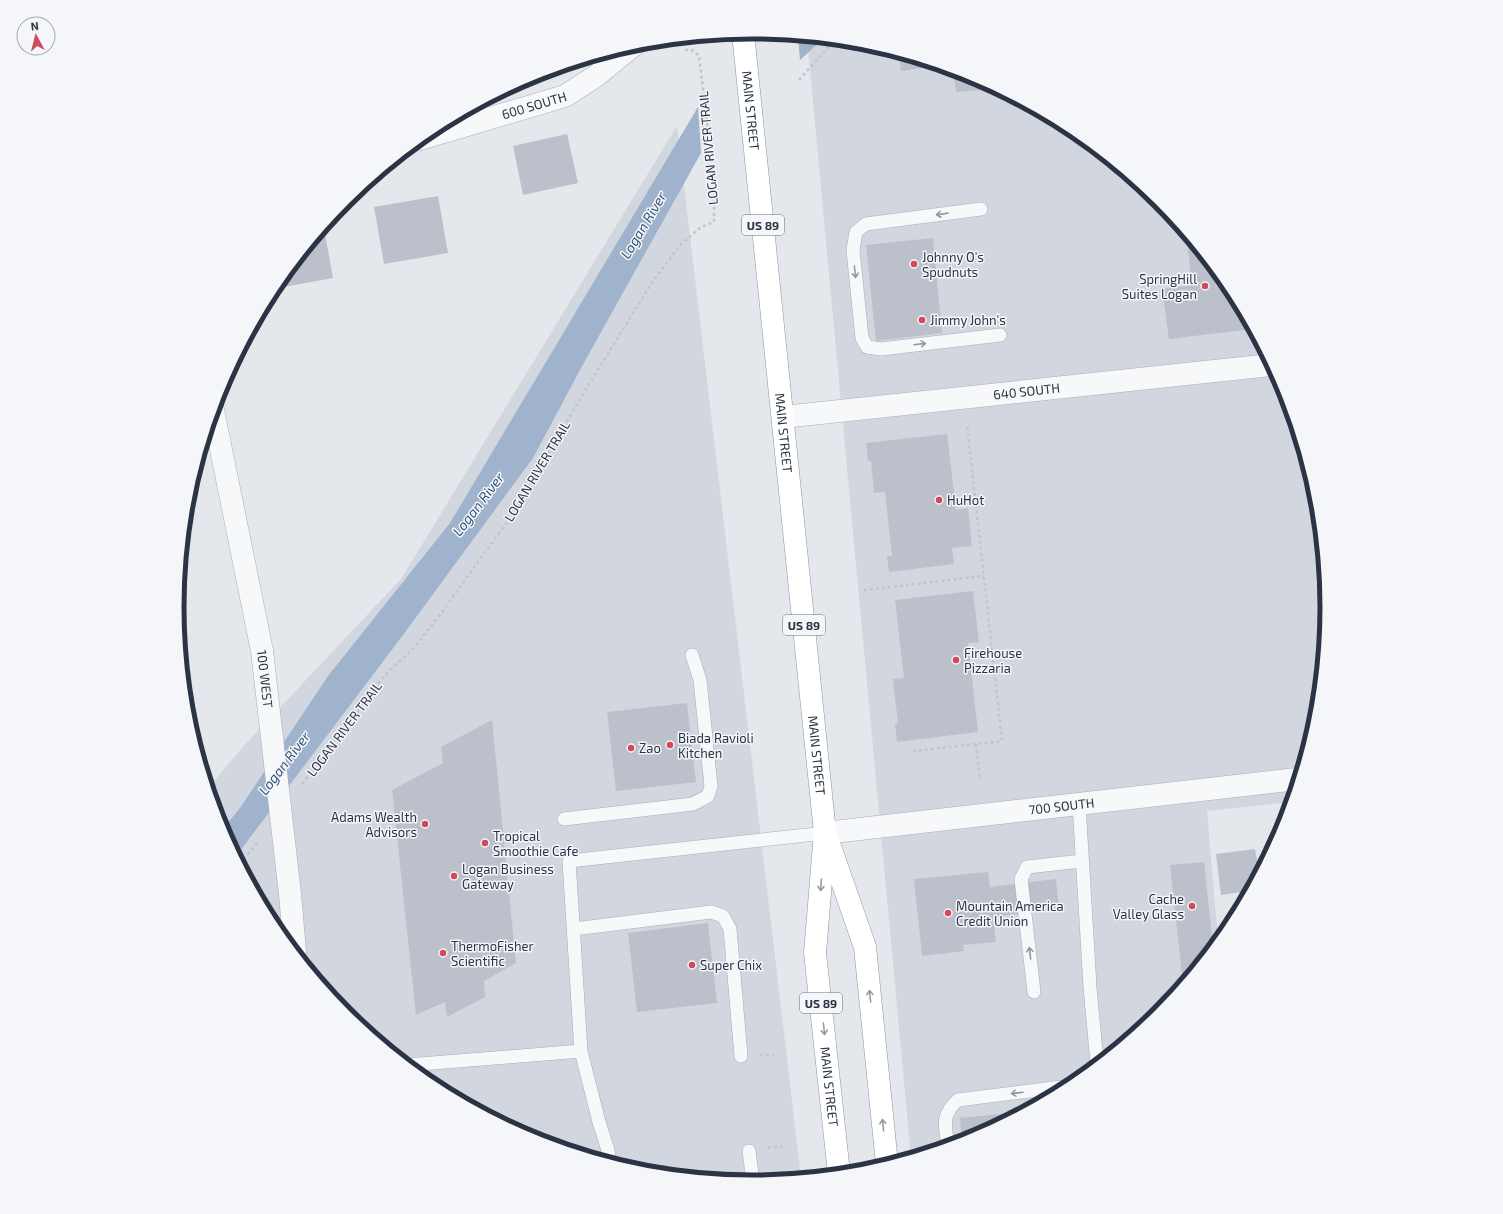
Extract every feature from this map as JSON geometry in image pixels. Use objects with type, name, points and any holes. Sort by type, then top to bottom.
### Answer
[{"type":"highway","name":"MAIN STREET","points":[[744,39],[825,833],[815,953],[838,1168]]},
{"type":"highway","name":"MAIN STREET","points":[[825,833],[865,947],[886,1159]]},
{"type":"street","name":"600 SOUTH","points":[[438,134],[565,96],[596,76],[623,54]]},
{"type":"street","name":"640 SOUTH","points":[[783,417],[1265,366]]},
{"type":"street","name":"100 WEST","points":[[214,423],[262,651],[294,944]]},
{"type":"street","name":"700 SOUTH","points":[[825,833],[1292,780]]},
{"type":"lane","points":[[981,209],[866,224],[856,232],[853,250],[862,338],[867,347],[881,349],[1000,335]]},
{"type":"lane","points":[[564,819],[692,804],[708,796],[711,786],[700,680],[692,655]]},
{"type":"lane","points":[[1079,804],[1090,987],[1096,1058]]},
{"type":"lane","points":[[609,1157],[581,1051],[569,861],[825,833]]},
{"type":"lane","points":[[1034,992],[1021,879],[1027,867],[1082,861]]},
{"type":"lane","points":[[574,929],[711,912],[723,916],[730,929],[741,1056]]},
{"type":"lane","points":[[415,1064],[581,1051]]},
{"type":"lane","points":[[947,1140],[945,1122],[949,1108],[958,1100],[1052,1088]]},
{"type":"lane","points":[[749,1151],[752,1175]]},
{"type":"path","points":[[799,80],[831,45]]},
{"type":"path","name":"LOGAN RIVER TRAIL","points":[[298,790],[357,713],[373,689],[390,670],[413,649],[442,612],[514,513],[578,402],[653,282],[681,244],[701,227],[714,222],[714,178],[699,56],[692,50],[683,50]]},
{"type":"path","points":[[913,751],[1002,741],[967,425]]},
{"type":"path","points":[[864,590],[984,576]]},
{"type":"path","points":[[976,744],[980,780]]},
{"type":"path","points":[[243,860],[259,840]]},
{"type":"shaded area","points":[[807,42],[862,50],[899,58],[969,82],[1003,98],[1036,115],[1097,156],[1153,205],[1179,232],[1224,291],[1261,356],[1289,424],[1300,460],[1309,496],[1315,533],[1320,607],[1315,681],[1309,718],[1300,754],[1284,803],[1207,811],[1217,932],[1179,982],[1153,1009],[1097,1058],[1035,1099],[1003,1116],[969,1132],[911,1152]]},
{"type":"shaded area","points":[[677,126],[800,1173],[752,1175],[714,1174],[641,1164],[604,1156],[569,1145],[534,1132],[500,1116],[467,1099],[436,1079],[406,1058],[377,1034],[324,982],[279,923],[242,858],[227,824],[212,783],[242,748],[401,579]]},
{"type":"water","points":[[798,41],[818,43],[800,60]]},
{"type":"water","name":"Logan River","points":[[698,107],[701,153],[581,368],[533,458],[403,635],[239,852],[227,824],[240,808],[328,676],[450,523]]},
{"type":"building","points":[[899,58],[929,67],[901,71]]},
{"type":"building","points":[[954,76],[986,90],[956,92]]},
{"type":"building","points":[[567,134],[578,183],[523,195],[513,146]]},
{"type":"building","points":[[438,196],[448,253],[384,264],[374,207]]},
{"type":"building","points":[[325,231],[333,278],[284,287],[284,285]]},
{"type":"building","points":[[933,238],[942,333],[876,341],[866,245]]},
{"type":"building","name":"SpringHill Suites Logan","points":[[1187,242],[1224,291],[1247,330],[1169,339],[1162,289],[1192,285]]},
{"type":"building","points":[[947,434],[956,510],[968,508],[972,546],[952,548],[954,564],[889,572],[887,556],[892,556],[885,492],[874,493],[871,461],[868,461],[866,443]]},
{"type":"building","points":[[973,591],[979,642],[968,643],[978,732],[897,742],[895,724],[898,723],[893,679],[904,678],[895,600]]},
{"type":"building","points":[[687,703],[696,782],[616,791],[607,712]]},
{"type":"building","name":"Logan Business Gateway","points":[[492,720],[516,963],[484,981],[485,997],[447,1017],[445,1002],[416,1015],[392,790],[443,763],[441,747]]},
{"type":"building","points":[[1255,849],[1258,864],[1242,892],[1221,895],[1216,854]]},
{"type":"building","name":"Cache Valley Glass","points":[[1204,862],[1212,939],[1182,978],[1170,865]]},
{"type":"building","points":[[988,872],[990,887],[1056,879],[1059,909],[993,917],[996,942],[963,945],[964,951],[922,956],[914,879]]},
{"type":"building","points":[[708,923],[717,1003],[637,1012],[628,933]]},
{"type":"building","points":[[1008,1113],[961,1135],[960,1118]]},
{"type":"place","name":"Johnny O's Spudnuts","points":[[914,264]]},
{"type":"place","name":"SpringHill Suites Logan","points":[[1205,286]]},
{"type":"place","name":"Jimmy John's","points":[[922,320]]},
{"type":"place","name":"HuHot","points":[[939,500]]},
{"type":"place","name":"Firehouse Pizzaria","points":[[956,660]]},
{"type":"place","name":"Biada Ravioli Kitchen","points":[[670,745]]},
{"type":"place","name":"Zao","points":[[631,748]]},
{"type":"place","name":"Adams Wealth Advisors","points":[[425,824]]},
{"type":"place","name":"Tropical Smoothie Cafe","points":[[485,843]]},
{"type":"place","name":"Logan Business Gateway","points":[[454,876]]},
{"type":"place","name":"Cache Valley Glass","points":[[1192,906]]},
{"type":"place","name":"Mountain America Credit Union","points":[[948,913]]},
{"type":"place","name":"ThermoFisher Scientific","points":[[443,953]]},
{"type":"place","name":"Super Chix","points":[[692,965]]}]
